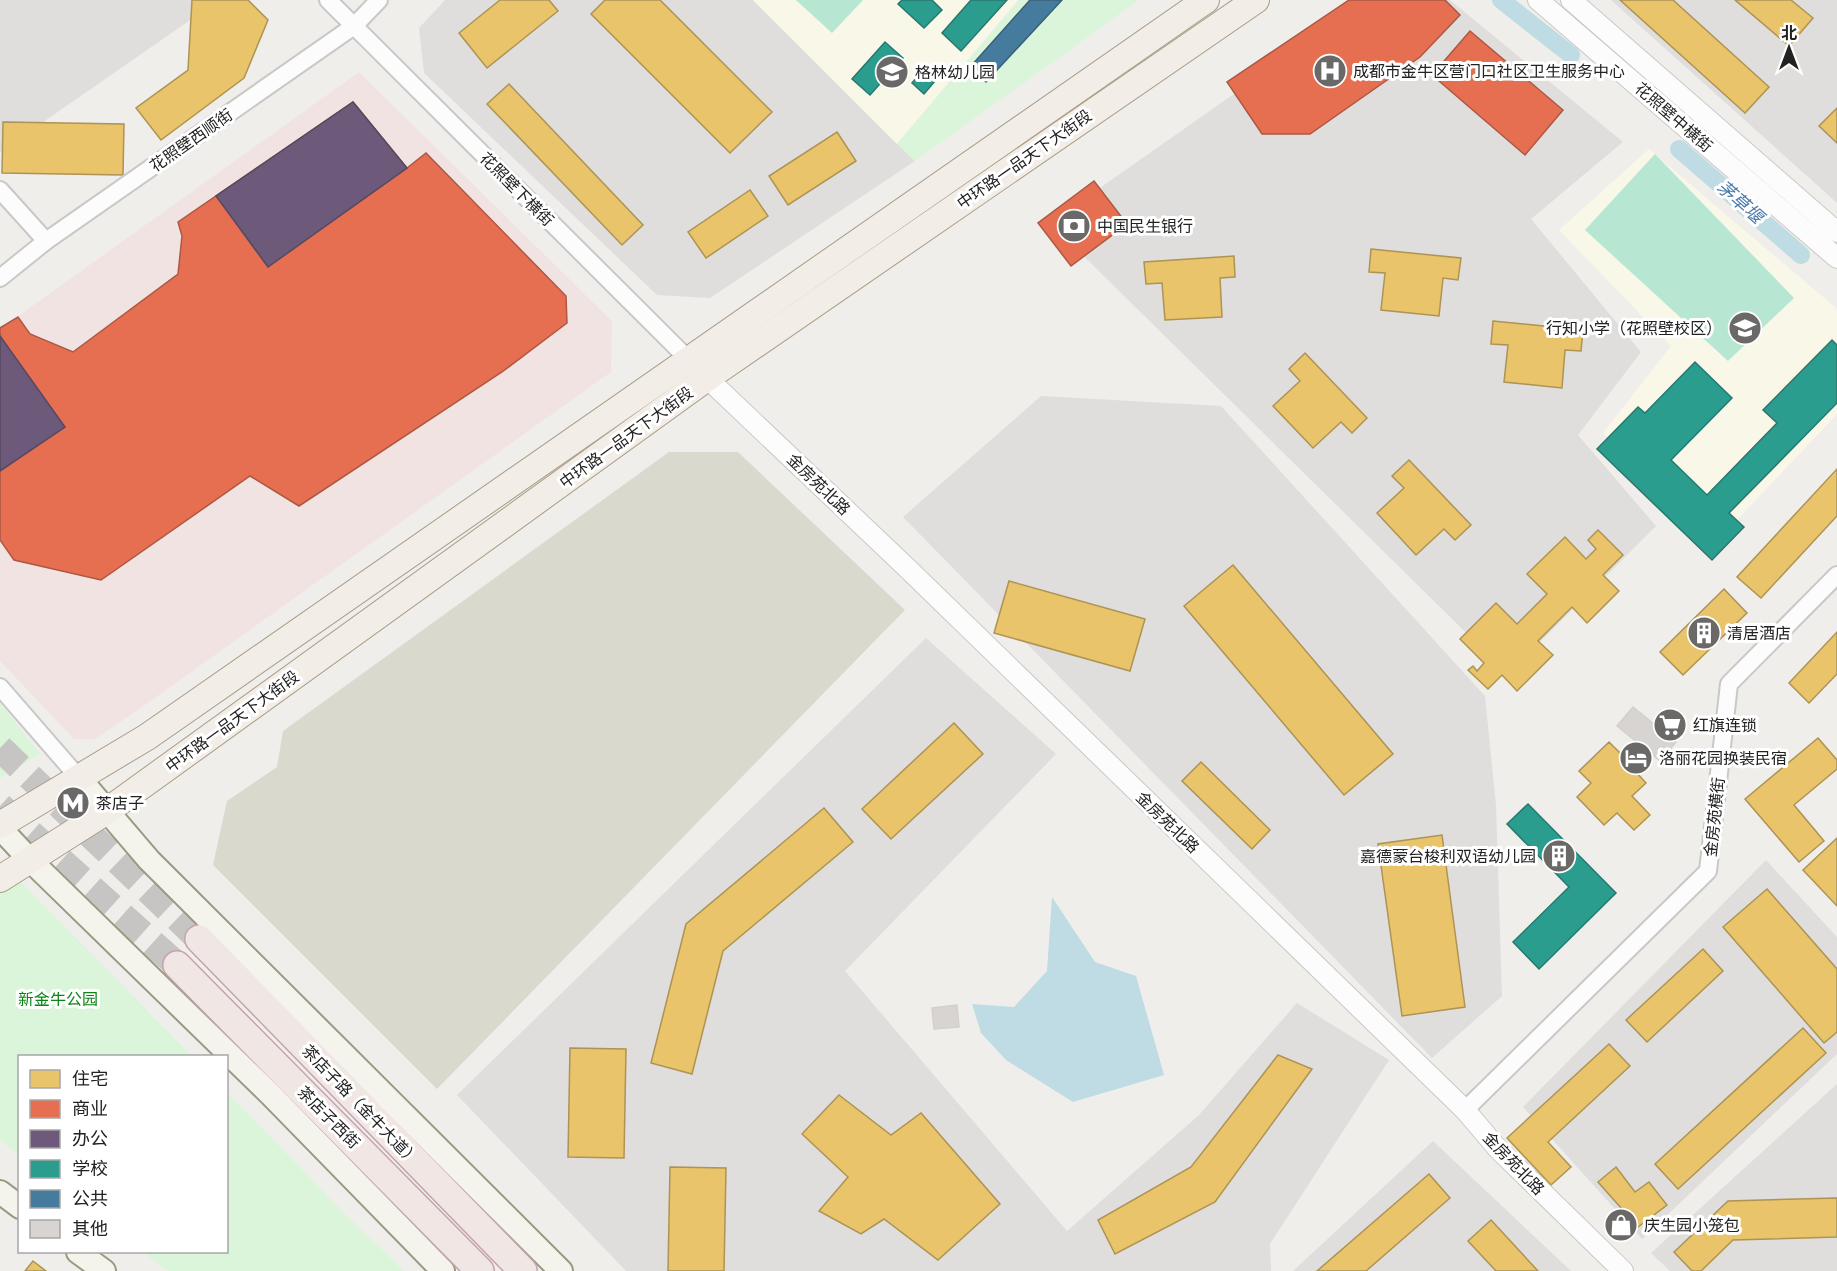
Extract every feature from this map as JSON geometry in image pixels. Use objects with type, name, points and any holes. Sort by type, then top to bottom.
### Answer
[{"type":"highway","name":"茶店子路（金牛大道）","points":[[199,939],[523,1271]]},
{"type":"highway","name":"茶店子西街","points":[[177,965],[480,1271]]},
{"type":"main road","name":"中环路一品天下大街段","points":[[0,826],[157,730],[1206,0]]},
{"type":"main road","name":"中环路一品天下大街段","points":[[0,879],[107,812],[707,378],[1256,0]]},
{"type":"main road","points":[[79,778],[149,860],[561,1271]]},
{"type":"main road","points":[[0,826],[30,860],[270,1094],[443,1271]]},
{"type":"main road","points":[[0,1192],[18,1206]]},
{"type":"main road","points":[[81,1253],[104,1271]]},
{"type":"street","name":"花照壁下横街","points":[[328,0],[707,378]]},
{"type":"street","name":"花照壁西顺街","points":[[0,278],[46,241],[354,26],[379,0]]},
{"type":"street","name":"花照壁中横街","points":[[1538,0],[1837,258]]},
{"type":"street","name":"花照壁中横街","points":[[1570,0],[1837,232]]},
{"type":"street","points":[[0,190],[46,241]]},
{"type":"street","name":"金房苑北路","points":[[707,378],[913,574],[1465,1110],[1498,1149],[1623,1271]]},
{"type":"street","name":"金房苑横街","points":[[1465,1110],[1708,871],[1729,684],[1837,575]]},
{"type":"street","points":[[0,687],[79,778]]},
{"type":"shaded area","points":[[0,0],[219,0],[0,152]]},
{"type":"shaded area","points":[[445,0],[753,0],[915,161],[710,298],[657,295],[424,73],[419,28]]},
{"type":"shaded area","name":"格林幼儿园","points":[[753,0],[1018,0],[897,144]]},
{"type":"shaded area","points":[[1368,0],[1450,0],[1623,142],[1531,219],[1641,352],[1578,435],[1656,526],[1508,674],[1050,223]]},
{"type":"shaded area","points":[[1611,0],[1837,0],[1837,203]]},
{"type":"shaded area","points":[[359,72],[612,321],[611,372],[145,705],[95,739],[74,739],[0,661],[0,329]]},
{"type":"shaded area","name":"行知小学（花照壁校区）","points":[[1649,149],[1837,309],[1837,414],[1719,539],[1603,433],[1671,346],[1559,230]]},
{"type":"shaded area","points":[[1041,396],[1221,406],[1485,696],[1496,805],[1502,996],[1432,1058],[903,517]]},
{"type":"shaded area","points":[[669,452],[738,452],[905,610],[437,1089],[213,865],[227,801],[277,767],[283,731]]},
{"type":"shaded area","points":[[926,638],[1056,754],[845,971],[1067,1231],[1199,1115],[1297,1003],[1389,1060],[1270,1244],[1271,1271],[626,1271],[457,1095]]},
{"type":"shaded area","points":[[1766,860],[1837,937],[1837,1054],[1642,1239],[1523,1107]]},
{"type":"shaded area","points":[[1837,1084],[1837,1271],[1670,1271],[1651,1253]]},
{"type":"shaded area","points":[[1433,1141],[1571,1271],[1293,1271]]},
{"type":"green space","points":[[796,0],[863,0],[832,33]]},
{"type":"green space","points":[[1019,0],[1139,0],[915,161],[897,144]]},
{"type":"green space","points":[[1655,154],[1794,298],[1728,361],[1585,230]]},
{"type":"green space","points":[[0,703],[40,754],[0,778]]},
{"type":"green space","name":"新金牛公园","points":[[0,861],[191,1055],[18,1055],[18,1154],[0,1140]]},
{"type":"green space","points":[[228,1093],[344,1213],[404,1271],[168,1271],[144,1253],[228,1253]]},
{"type":"water","points":[[1052,897],[1095,962],[1136,976],[1164,1075],[1073,1102],[1006,1060],[981,1033],[972,1004],[1014,1007],[1047,971]]},
{"type":"building: 住宅","points":[[192,0],[248,0],[268,20],[244,78],[161,140],[136,108],[188,70]]},
{"type":"building: 住宅","points":[[500,0],[549,0],[558,11],[487,68],[459,33]]},
{"type":"building: 住宅","points":[[605,0],[660,0],[772,112],[730,153],[591,14]]},
{"type":"building: 住宅","points":[[1620,0],[1673,0],[1769,87],[1745,113]]},
{"type":"building: 住宅","points":[[1735,0],[1791,0],[1813,18],[1789,46]]},
{"type":"building: 住宅","points":[[509,84],[643,225],[622,245],[487,104]]},
{"type":"building: 住宅","points":[[1837,108],[1837,143],[1819,126]]},
{"type":"building: 住宅","points":[[3,122],[124,124],[123,175],[2,173]]},
{"type":"building: 住宅","points":[[837,132],[856,161],[788,205],[769,176]]},
{"type":"building: 住宅","points":[[750,190],[768,216],[706,258],[688,232]]},
{"type":"building: 住宅","points":[[1371,249],[1461,258],[1458,280],[1443,278],[1439,316],[1381,310],[1385,273],[1369,272]]},
{"type":"building: 住宅","points":[[1234,256],[1235,277],[1220,278],[1222,317],[1165,320],[1162,283],[1146,284],[1144,262]]},
{"type":"building: 住宅","points":[[1493,321],[1583,330],[1581,351],[1565,350],[1562,388],[1504,382],[1508,345],[1491,344]]},
{"type":"building: 住宅","points":[[1305,353],[1367,418],[1352,433],[1341,422],[1313,448],[1273,406],[1300,381],[1289,369]]},
{"type":"building: 住宅","points":[[1409,460],[1471,525],[1455,540],[1444,529],[1416,555],[1377,513],[1404,488],[1392,476]]},
{"type":"building: 住宅","points":[[1837,469],[1837,516],[1761,598],[1737,577]]},
{"type":"building: 住宅","points":[[1598,530],[1623,555],[1603,575],[1619,591],[1587,623],[1572,607],[1538,641],[1553,655],[1517,691],[1502,675],[1488,689],[1468,670],[1473,666],[1477,671],[1484,663],[1460,639],[1496,603],[1517,624],[1547,594],[1527,574],[1565,537],[1586,559],[1596,549],[1588,540]]},
{"type":"building: 住宅","points":[[1233,565],[1393,754],[1344,795],[1184,606]]},
{"type":"building: 住宅","points":[[1009,581],[1145,619],[1130,671],[994,633]]},
{"type":"building: 住宅","name":"清居酒店","points":[[1724,589],[1747,613],[1683,675],[1660,652]]},
{"type":"building: 住宅","points":[[1837,632],[1837,674],[1809,703],[1789,683]]},
{"type":"building: 住宅","points":[[954,723],[983,754],[891,839],[862,809]]},
{"type":"building: 住宅","points":[[1818,738],[1837,760],[1837,769],[1794,805],[1824,841],[1799,862],[1745,799]]},
{"type":"building: 住宅","points":[[1609,742],[1624,757],[1636,746],[1649,758],[1635,771],[1646,783],[1632,796],[1650,815],[1634,830],[1617,813],[1604,825],[1577,797],[1591,783],[1579,771]]},
{"type":"building: 住宅","points":[[1201,762],[1270,830],[1252,849],[1182,781]]},
{"type":"building: 住宅","points":[[824,808],[853,842],[723,951],[692,1074],[651,1063],[686,924]]},
{"type":"building: 住宅","points":[[1442,835],[1465,1007],[1402,1016],[1378,844]]},
{"type":"building: 住宅","points":[[1837,838],[1837,906],[1803,870]]},
{"type":"building: 住宅","points":[[1767,889],[1837,969],[1837,1032],[1824,1043],[1723,927]]},
{"type":"building: 住宅","points":[[1703,949],[1723,971],[1647,1042],[1626,1020]]},
{"type":"building: 住宅","points":[[1803,1028],[1826,1053],[1678,1189],[1655,1164]]},
{"type":"building: 住宅","points":[[1609,1044],[1630,1066],[1548,1142],[1571,1167],[1551,1185],[1507,1138]]},
{"type":"building: 住宅","points":[[570,1048],[626,1049],[624,1158],[568,1157]]},
{"type":"building: 住宅","points":[[1278,1055],[1312,1069],[1215,1202],[1115,1254],[1098,1220],[1191,1167]]},
{"type":"building: 住宅","points":[[839,1095],[891,1135],[921,1113],[1000,1204],[938,1260],[884,1219],[861,1234],[819,1211],[848,1177],[802,1134]]},
{"type":"building: 住宅","points":[[670,1167],[726,1168],[724,1271],[668,1271]]},
{"type":"building: 住宅","points":[[1616,1167],[1635,1192],[1649,1182],[1667,1205],[1638,1227],[1598,1182]]},
{"type":"building: 住宅","points":[[1429,1174],[1450,1198],[1366,1271],[1317,1271]]},
{"type":"building: 住宅","points":[[1837,1198],[1837,1237],[1733,1240],[1701,1271],[1692,1271],[1674,1252],[1728,1201]]},
{"type":"building: 住宅","points":[[1491,1220],[1538,1271],[1496,1271],[1468,1241]]},
{"type":"building: 住宅","points":[[33,1261],[46,1271],[25,1271]]},
{"type":"building: 商业","points":[[1349,0],[1445,0],[1460,15],[1420,57],[1310,134],[1262,134],[1227,82]]},
{"type":"building: 商业","points":[[1470,31],[1563,110],[1525,155],[1432,75]]},
{"type":"building: 商业","points":[[353,102],[407,168],[426,153],[566,296],[567,323],[502,372],[299,506],[250,476],[101,580],[14,560],[0,540],[0,328],[18,317],[30,334],[73,352],[178,274],[182,236],[178,222]]},
{"type":"building: 商业","points":[[1094,181],[1127,224],[1071,266],[1038,223]]},
{"type":"building: 办公","points":[[353,102],[407,168],[268,267],[216,196]]},
{"type":"building: 办公","points":[[0,336],[65,427],[0,471]]},
{"type":"building: 学校","points":[[902,0],[932,0],[942,10],[924,28],[898,4]]},
{"type":"building: 学校","points":[[971,0],[1007,0],[961,51],[942,33]]},
{"type":"building: 学校","points":[[885,42],[903,58],[870,95],[852,79]]},
{"type":"building: 学校","points":[[923,70],[935,81],[924,94],[912,83]]},
{"type":"building: 学校","points":[[1832,340],[1837,345],[1837,403],[1729,513],[1744,527],[1712,560],[1597,449],[1638,407],[1645,413],[1695,362],[1732,398],[1671,460],[1707,495],[1777,423],[1763,410]]},
{"type":"building: 学校","name":"嘉德蒙台梭利双语幼儿园","points":[[1528,804],[1616,893],[1539,969],[1513,942],[1569,887],[1507,824]]},
{"type":"building: 公共","points":[[1030,0],[1062,0],[986,82],[971,66]]},
{"type":"building: 其他","points":[[1633,707],[1676,742],[1660,761],[1617,726]]},
{"type":"building: 其他","points":[[957,1005],[959,1027],[934,1029],[932,1008]]},
{"type":"waterway","name":"茅草堰","points":[[1501,0],[1571,55]]},
{"type":"waterway","name":"茅草堰","points":[[1679,149],[1801,255]]},
{"type":"tunnel","points":[[0,748],[199,939]]},
{"type":"tunnel","points":[[0,806],[177,965]]},
{"type":"place","name":"成都市金牛区营门口社区卫生服务中心","points":[[1330,71]]},
{"type":"place","name":"格林幼儿园","points":[[892,72]]},
{"type":"place","name":"中国民生银行","points":[[1074,226]]},
{"type":"place","name":"行知小学（花照壁校区）","points":[[1745,328]]},
{"type":"place","name":"清居酒店","points":[[1704,633]]},
{"type":"place","name":"红旗连锁","points":[[1670,725]]},
{"type":"place","name":"洛丽花园换装民宿","points":[[1636,758]]},
{"type":"place","name":"茶店子","points":[[73,803]]},
{"type":"place","name":"嘉德蒙台梭利双语幼儿园","points":[[1559,856]]},
{"type":"place","name":"庆生园小笼包","points":[[1621,1225]]}]
